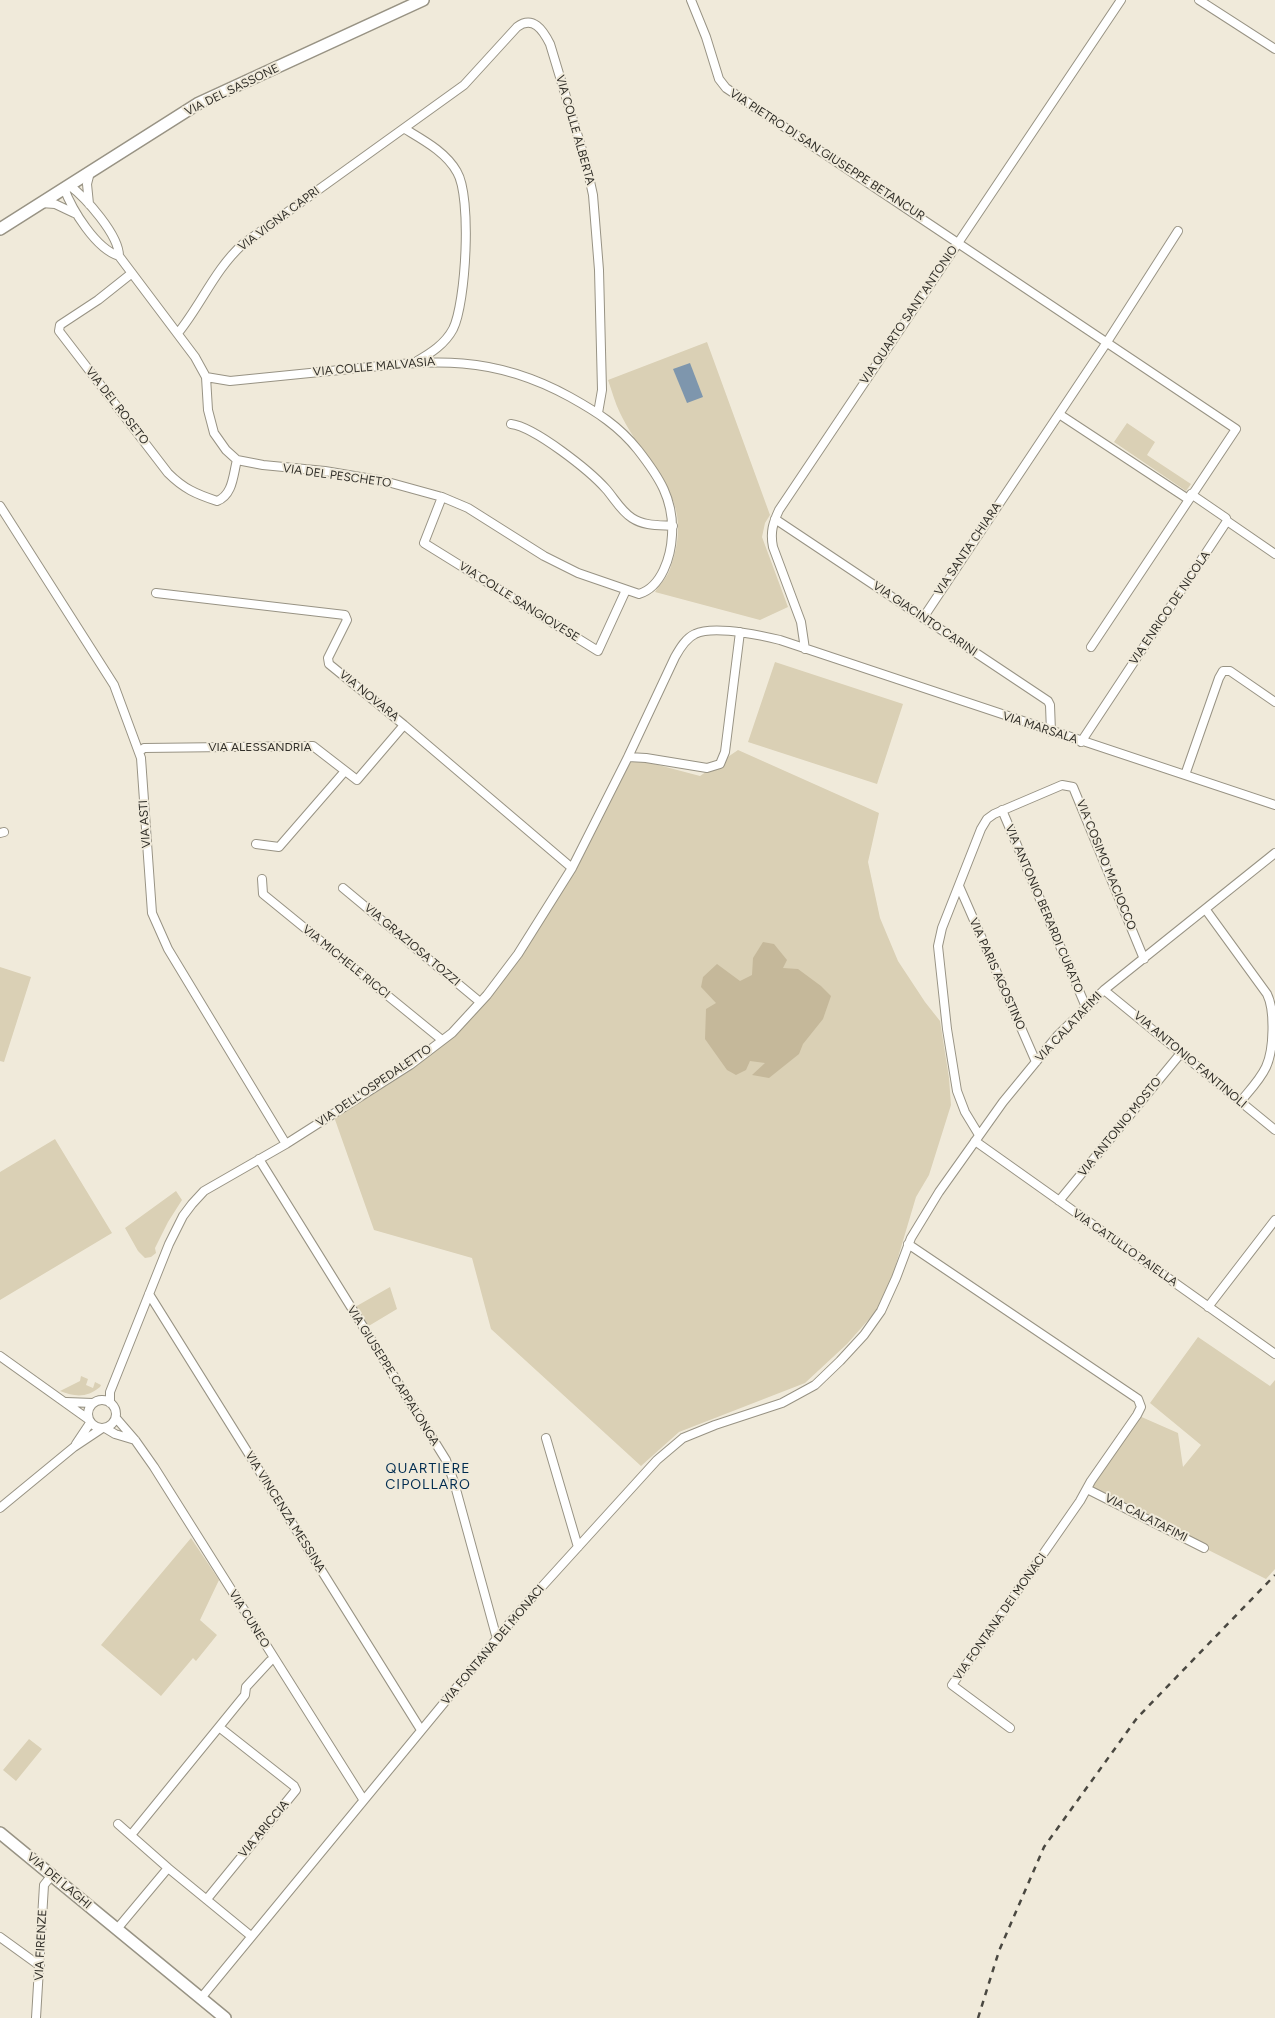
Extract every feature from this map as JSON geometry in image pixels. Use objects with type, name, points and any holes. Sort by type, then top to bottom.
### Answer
[{"type":"main road","name":"VIA DEL SASSONE","points":[[0,229],[200,103],[423,0]]},
{"type":"main road","name":"VIA DEI LAGHI","points":[[0,1832],[225,2018]]},
{"type":"street","name":"VIA PIETRO DI SAN GIUSEPPE BETANCUR","points":[[691,0],[706,37],[719,79],[726,88],[1236,428],[1190,496]]},
{"type":"street","name":"VIA QUARTO SANT'ANTONIO","points":[[775,519],[1121,0]]},
{"type":"street","points":[[1199,0],[1275,50]]},
{"type":"street","name":"VIA COLLE ALBERTA","points":[[405,129],[464,85],[525,22],[530,22],[541,29],[552,51],[586,163],[593,195],[599,270],[602,390],[598,413]]},
{"type":"street","points":[[405,129],[426,142],[452,163],[460,178],[464,193],[465,222],[462,302],[458,316],[453,329],[440,346],[415,362]]},
{"type":"street","name":"VIA VIGNA CAPRI","points":[[178,333],[197,307],[224,262],[236,250],[331,180],[405,129]]},
{"type":"street","points":[[90,172],[87,190],[90,206]]},
{"type":"street","points":[[66,187],[90,206],[116,240],[119,256]]},
{"type":"street","points":[[66,187],[67,198],[79,217],[105,250],[119,256],[196,357],[206,377],[208,410],[214,433],[226,450],[237,460]]},
{"type":"street","points":[[41,203],[64,206],[79,217]]},
{"type":"street","name":"VIA SANTA CHIARA","points":[[923,618],[1107,342],[1178,231]]},
{"type":"street","name":"VIA DEL ROSETO","points":[[132,273],[98,300],[60,325],[58,331],[168,473],[190,492],[217,501],[224,498],[229,492],[237,460]]},
{"type":"street","name":"VIA COLLE MALVASIA","points":[[206,377],[230,381],[415,362],[463,362],[521,375],[554,388],[617,426],[648,462],[668,497],[673,513],[673,526],[670,552],[661,574],[647,592],[639,594],[626,590]]},
{"type":"street","points":[[1059,414],[1226,518],[1275,554]]},
{"type":"street","points":[[511,424],[531,432],[573,459],[595,478],[631,517],[649,524],[673,526]]},
{"type":"street","name":"VIA DEL PESCHETO","points":[[237,460],[384,481],[442,497],[468,508],[544,556],[578,573],[626,590]]},
{"type":"street","points":[[1091,648],[1190,496]]},
{"type":"street","name":"VIA COLLE SANGIOVESE","points":[[442,497],[424,543],[598,651],[626,590]]},
{"type":"street","name":"VIA ASTI","points":[[0,506],[114,685],[141,758],[151,912],[168,950],[286,1144]]},
{"type":"street","points":[[775,519],[772,530],[774,547],[800,622],[805,649]]},
{"type":"street","name":"VIA GIACINTO CARINI","points":[[775,519],[1048,702],[1051,732]]},
{"type":"street","name":"VIA ENRICO DE NICOLA","points":[[1081,742],[1228,521]]},
{"type":"street","name":"VIA NOVARA","points":[[156,593],[345,615],[347,620],[329,656],[328,663],[404,724],[572,868]]},
{"type":"street","name":"VIA DELL'OSPEDALETTO","points":[[110,1403],[110,1392],[169,1244],[183,1216],[192,1204],[204,1191],[286,1144],[410,1065],[442,1040],[480,1002],[518,954],[572,868],[682,645],[695,634],[702,632],[740,632],[772,638],[805,649]]},
{"type":"street","points":[[628,757],[707,768],[720,764],[725,752],[740,632]]},
{"type":"street","name":"VIA MARSALA","points":[[805,649],[1275,805]]},
{"type":"street","points":[[1185,775],[1223,671],[1230,671],[1275,702]]},
{"type":"street","points":[[256,844],[279,847],[346,771],[356,780],[360,779],[404,724]]},
{"type":"street","name":"VIA ALESSANDRIA","points":[[139,752],[144,748],[313,746],[346,771]]},
{"type":"street","name":"VIA COSIMO MACIOCCO","points":[[1002,810],[1062,785],[1073,787],[1144,959]]},
{"type":"street","name":"VIA CATULLO PAIELLA","points":[[1002,810],[992,815],[982,826],[941,931],[938,956],[957,1092],[977,1138],[1059,1201],[1275,1354]]},
{"type":"street","name":"VIA ANTONIO BERARDI CURATO","points":[[1002,810],[1086,1007]]},
{"type":"street","name":"VIA CALATAFIMI","points":[[840,1361],[864,1336],[881,1311],[896,1278],[908,1244],[939,1192],[977,1138],[1036,1062],[1104,990],[1275,854]]},
{"type":"street","name":"VIA MICHELE RICCI","points":[[262,878],[263,894],[442,1040]]},
{"type":"street","name":"VIA PARIS AGOSTINO","points":[[959,886],[1036,1062]]},
{"type":"street","name":"VIA GRAZIOSA TOZZI","points":[[343,888],[480,1002]]},
{"type":"street","points":[[1206,910],[1267,994],[1273,1008],[1268,1062],[1263,1073],[1240,1102]]},
{"type":"street","name":"VIA ANTONIO FANTINOLI","points":[[1104,990],[1275,1130]]},
{"type":"street","name":"VIA ANTONIO MOSTO","points":[[1059,1201],[1181,1053]]},
{"type":"street","name":"VIA GIUSEPPE CAPPALONGA","points":[[259,1159],[446,1460],[454,1482],[497,1639]]},
{"type":"street","points":[[1208,1307],[1275,1220]]},
{"type":"street","points":[[908,1244],[1138,1399],[1141,1407],[1138,1416],[1087,1488]]},
{"type":"street","name":"VIA VINCENZA MESSINA","points":[[149,1294],[421,1730]]},
{"type":"street","points":[[0,1356],[66,1402],[89,1421],[115,1434],[135,1440]]},
{"type":"street","name":"VIA FONTANA DEI MONACI","points":[[201,1998],[362,1799],[497,1639],[657,1460],[682,1438],[782,1403],[815,1385],[840,1361]]},
{"type":"street","points":[[74,1447],[89,1421],[88,1411],[96,1402],[110,1392]]},
{"type":"street","points":[[0,1508],[74,1447],[111,1425],[116,1418],[115,1409],[110,1403],[66,1402]]},
{"type":"street","name":"VIA CUNEO","points":[[116,1418],[135,1440],[154,1467],[362,1799]]},
{"type":"street","points":[[546,1438],[578,1547]]},
{"type":"street","name":"VIA CALATAFIMI","points":[[1087,1488],[1204,1548]]},
{"type":"street","name":"VIA FONTANA DEI MONACI","points":[[1010,1728],[952,1685],[1054,1540],[1087,1488]]},
{"type":"street","points":[[131,1835],[245,1695],[246,1687],[270,1661]]},
{"type":"street","name":"VIA ARICCIA","points":[[206,1899],[296,1789],[219,1727]]},
{"type":"street","points":[[118,1824],[251,1936]]},
{"type":"street","points":[[117,1929],[168,1868]]},
{"type":"street","name":"VIA FIRENZE","points":[[36,2018],[44,1885],[52,1875]]},
{"type":"street","points":[[0,1937],[40,1966]]},
{"type":"shaded area","points":[[707,342],[770,515],[765,523],[762,537],[788,607],[760,620],[655,592],[669,572],[677,543],[678,522],[674,502],[656,468],[631,433],[620,413],[608,380]]},
{"type":"shaded area","points":[[1127,423],[1155,442],[1147,455],[1191,484],[1186,491],[1114,442]]},
{"type":"shaded area","points":[[775,662],[903,704],[877,784],[748,742]]},
{"type":"shaded area","points":[[738,750],[879,813],[868,862],[880,918],[898,961],[940,1021],[949,1078],[951,1105],[929,1175],[916,1197],[885,1301],[847,1344],[805,1383],[679,1432],[641,1466],[491,1329],[472,1258],[374,1230],[333,1114],[442,1040],[487,995],[549,905],[628,757],[700,776]]},
{"type":"shaded area","points":[[763,942],[774,944],[787,960],[783,968],[798,969],[831,996],[823,1019],[803,1044],[799,1054],[769,1078],[752,1075],[765,1063],[750,1061],[746,1070],[736,1075],[727,1070],[705,1039],[706,1009],[716,1003],[701,987],[703,977],[717,964],[740,981],[752,975],[753,958]]},
{"type":"shaded area","points":[[0,967],[31,977],[4,1062],[0,1061]]},
{"type":"shaded area","points":[[55,1139],[112,1233],[0,1300],[0,1172]]},
{"type":"shaded area","points":[[176,1191],[182,1200],[155,1248],[156,1253],[151,1257],[145,1258],[138,1251],[125,1228]]},
{"type":"shaded area","points":[[390,1287],[397,1309],[367,1327],[355,1307]]},
{"type":"shaded area","points":[[1198,1337],[1270,1386],[1275,1380],[1275,1569],[1266,1579],[1087,1489],[1137,1415],[1178,1433],[1183,1467],[1201,1445],[1150,1403]]},
{"type":"shaded area","points":[[81,1376],[88,1379],[86,1385],[93,1388],[95,1382],[101,1385],[100,1387],[86,1395],[60,1391],[80,1381]]},
{"type":"shaded area","points":[[191,1538],[219,1580],[200,1620],[217,1635],[196,1661],[193,1658],[161,1696],[101,1645]]},
{"type":"shaded area","points":[[29,1739],[42,1749],[16,1781],[3,1770]]},
{"type":"water","points":[[690,363],[703,397],[687,403],[673,369]]},
{"type":"railway","points":[[978,2018],[999,1951],[1044,1847],[1137,1718],[1275,1575]]},
{"type":"district","name":"QUARTIERE CIPOLLARO","points":[[428,1478]]}]
